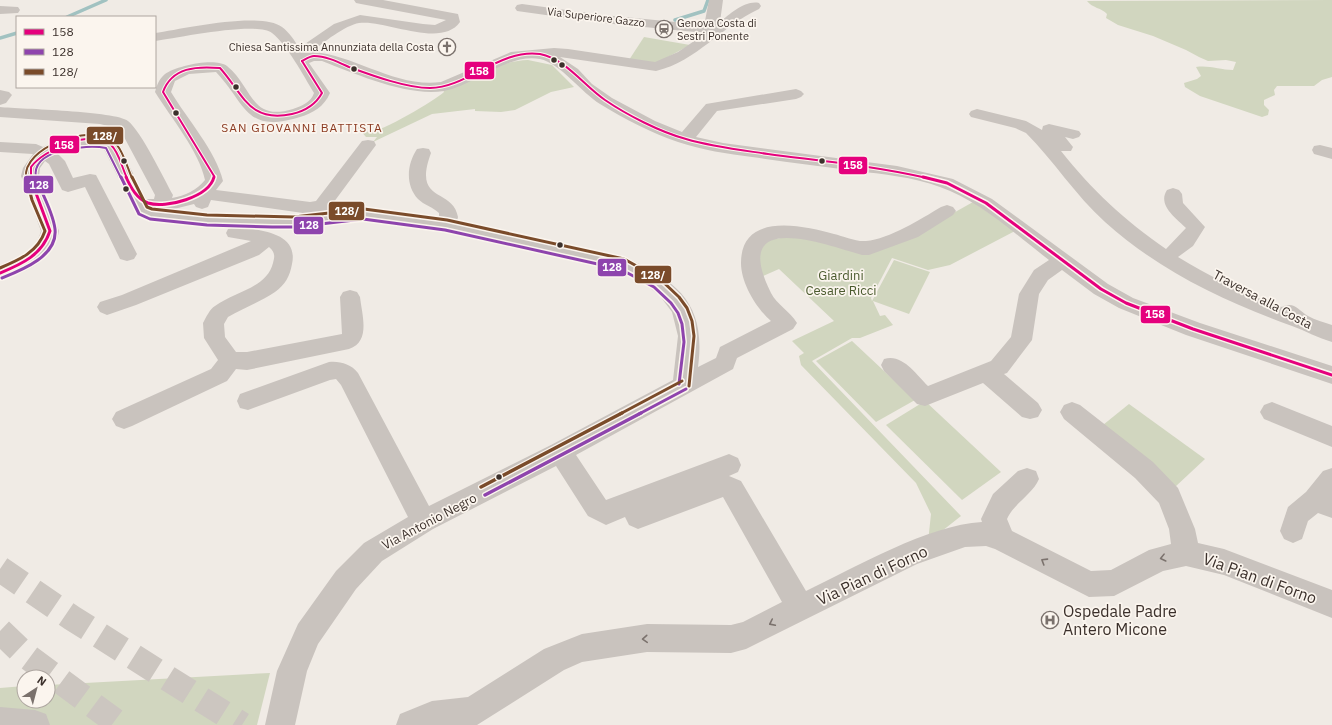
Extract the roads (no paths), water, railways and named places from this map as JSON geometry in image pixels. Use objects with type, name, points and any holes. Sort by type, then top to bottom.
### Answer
[{"type":"street","points":[[302,61],[306,49],[356,20],[368,19],[436,30],[449,25],[453,20],[453,17],[450,16],[361,0]]},
{"type":"street","points":[[716,0],[713,8],[712,21],[717,30]]},
{"type":"street","points":[[302,61],[312,56],[324,57],[382,79],[416,87],[436,88],[449,84],[502,59],[516,55],[554,52],[656,67],[692,49],[743,10],[754,6]]},
{"type":"street","name":"Via Superiore Gazzo","points":[[522,8],[603,19],[717,30]]},
{"type":"street","points":[[135,194],[147,203],[162,205],[196,195],[212,184],[214,176],[163,92],[166,82],[177,73],[192,68],[208,66],[220,68],[256,114],[269,118],[287,116],[313,106],[322,93],[302,61],[279,32],[267,25],[245,24],[156,37]]},
{"type":"street","points":[[539,54],[559,61],[606,101],[649,124],[685,138],[723,148],[897,171],[947,183],[986,203],[1063,259],[1101,289],[1126,303],[1193,329],[1332,375]]},
{"type":"street","points":[[685,138],[706,111],[712,107],[796,94]]},
{"type":"street","points":[[0,95],[4,95],[0,100]]},
{"type":"street","points":[[0,112],[100,119],[122,124],[130,134],[164,195],[162,205]]},
{"type":"street","points":[[977,114],[1020,124],[1032,130],[1089,196],[1128,232],[1151,250],[1205,280],[1255,305],[1300,321]]},
{"type":"street","points":[[0,121],[101,130],[110,135],[110,144],[135,194],[144,210],[151,214],[201,219],[294,222],[363,214],[446,225],[606,259],[633,268],[652,279],[677,300],[687,322],[689,338],[684,385]]},
{"type":"street","name":"Traversa alla Costa","points":[[1073,134],[1049,129],[1114,201],[1142,227],[1191,262],[1287,309],[1300,321],[1332,334]]},
{"type":"street","points":[[0,147],[41,151],[64,144],[99,139],[110,144]]},
{"type":"street","points":[[196,195],[310,208],[324,205],[368,145]]},
{"type":"street","points":[[41,151],[56,161],[68,186],[90,179],[127,254]]},
{"type":"street","points":[[0,273],[35,255],[47,242],[49,237],[50,231],[30,176],[31,167],[41,151]]},
{"type":"street","points":[[423,153],[418,164],[417,172],[420,189],[424,195],[448,211],[449,217],[446,225]]},
{"type":"street","points":[[1173,194],[1174,205],[1196,227],[1186,241],[1174,251]]},
{"type":"street","points":[[196,195],[192,211],[201,219],[203,227],[208,229],[265,237],[359,225],[377,226],[378,234]]},
{"type":"street","name":"Via Antonio Negro","points":[[280,725],[292,672],[299,652],[308,634],[332,597],[373,552],[424,521],[560,452],[725,363],[728,353],[786,323],[766,304],[751,267],[750,254],[752,244],[757,237],[769,232],[788,231],[862,248],[869,248],[911,233],[947,211]]},
{"type":"street","points":[[107,307],[129,300],[252,250],[261,244],[265,237]]},
{"type":"street","points":[[265,237],[276,242],[283,250],[284,262],[282,274],[274,284],[231,305],[215,320],[213,325],[213,336],[230,360],[247,361],[349,341],[353,335],[350,296]]},
{"type":"street","points":[[892,366],[925,397],[999,367],[1022,340],[1029,294],[1041,275],[1063,259]]},
{"type":"street","points":[[124,419],[219,374],[230,360]]},
{"type":"street","points":[[248,401],[329,371],[342,370],[346,373],[424,521]]},
{"type":"street","points":[[986,372],[1030,410]]},
{"type":"street","points":[[1072,412],[1144,470],[1169,496],[1182,528],[1186,553]]},
{"type":"street","points":[[1272,412],[1332,437]]},
{"type":"street","points":[[560,452],[597,508],[606,513],[729,465]]},
{"type":"street","points":[[1003,540],[994,519],[1002,502],[1027,479]]},
{"type":"street","points":[[1293,532],[1297,515],[1324,503],[1332,479]]},
{"type":"street","points":[[638,518],[718,487],[726,486],[732,488],[801,608]]},
{"type":"street","name":"Via Pian di Forno","points":[[411,725],[432,716],[472,712],[554,659],[582,648],[606,643],[647,638],[731,639],[746,635],[910,554],[965,535],[986,534],[1003,540],[1089,584],[1114,583],[1158,559],[1186,553],[1224,562],[1332,604]]},
{"type":"street","points":[[0,722],[35,725]]},
{"type":"waterway","points":[[69,16],[106,0]]},
{"type":"waterway","points":[[675,20],[704,11],[708,0]]},
{"type":"waterway","points":[[0,38],[16,33]]},
{"type":"tunnel","points":[[0,569],[72,618],[242,725]]},
{"type":"tunnel","points":[[0,631],[24,654],[120,725]]},
{"type":"place","name":"Genova Costa di Sestri Ponente","points":[[664,29]]},
{"type":"place","name":"Chiesa Santissima Annunziata della Costa","points":[[447,47]]},
{"type":"place","name":"Ospedale Padre Antero Micone","points":[[1050,620]]},
{"type":"district","name":"SAN GIOVANNI BATTISTA","points":[[302,128]]},
{"type":"park label","name":"Giardini Cesare Ricci","points":[[841,282]]}]
